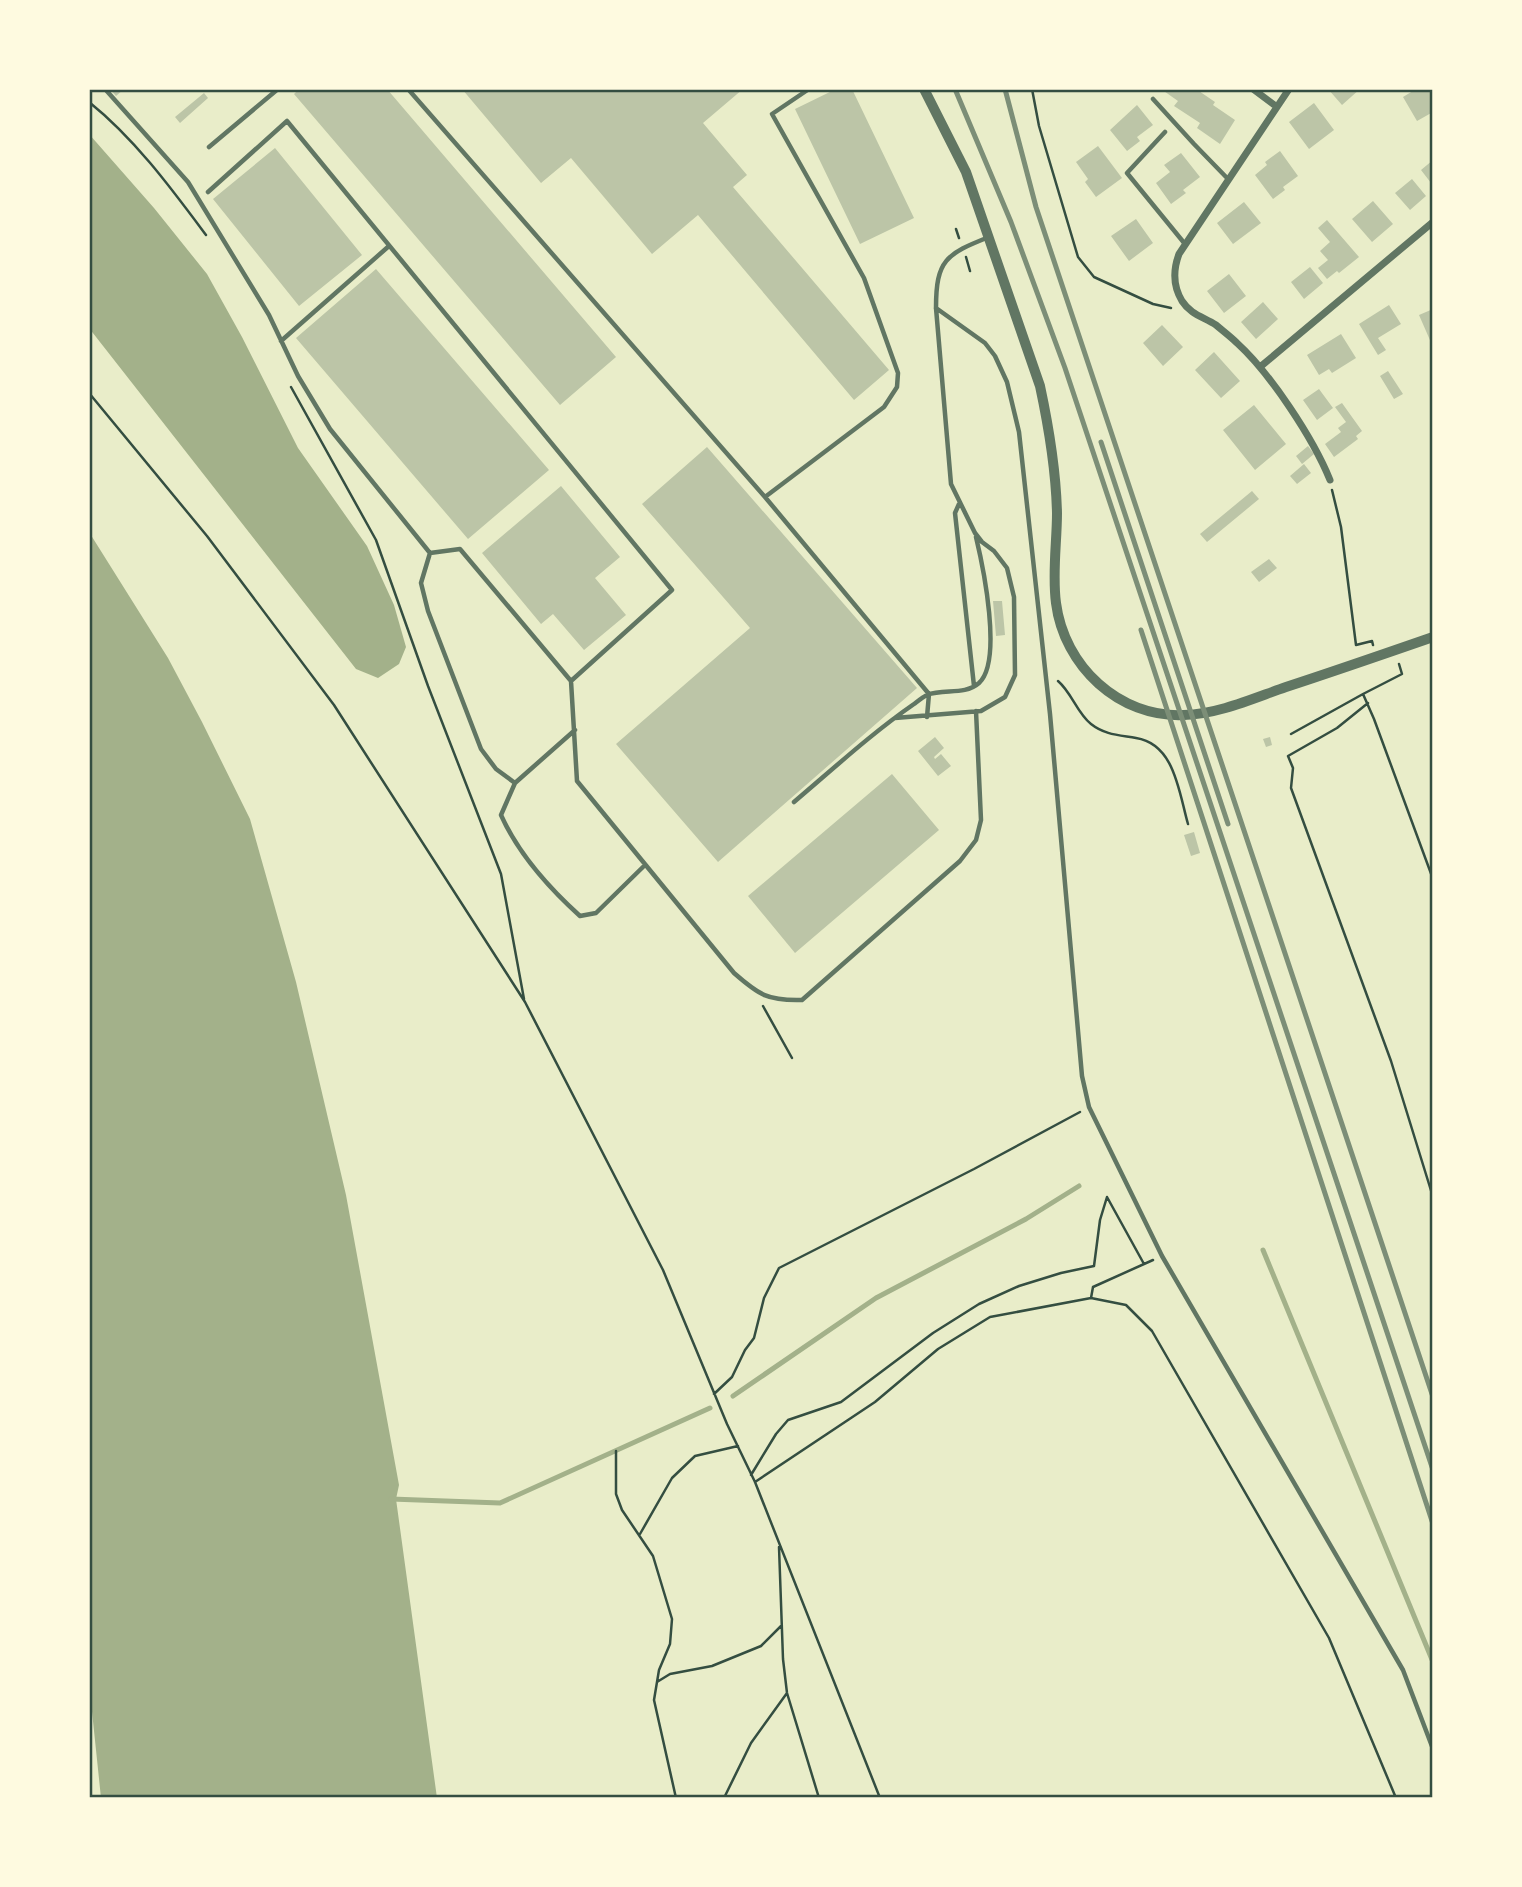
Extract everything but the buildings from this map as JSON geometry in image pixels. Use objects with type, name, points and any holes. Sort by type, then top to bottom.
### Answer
[{"type":"street","points":[[924,89],[966,172],[1040,386],[1048,422],[1056,490],[1055,582],[1060,622],[1067,642],[1090,676],[1114,695],[1141,709],[1182,715],[1202,713],[1433,637]]},
{"type":"street","points":[[1254,89],[1277,107]]},
{"type":"street","points":[[1289,89],[1185,245],[1175,266],[1175,279],[1177,291],[1192,313],[1215,324],[1238,344],[1259,368],[1299,423],[1322,460],[1330,480]]},
{"type":"street","points":[[1259,368],[1433,222]]},
{"type":"lane","points":[[105,89],[188,182],[269,315],[298,376],[330,429],[430,553]]},
{"type":"lane","points":[[209,147],[278,89]]},
{"type":"lane","points":[[408,89],[765,497],[929,694],[927,717]]},
{"type":"lane","points":[[765,497],[884,407],[897,387],[898,373],[864,278],[772,114],[809,89]]},
{"type":"lane","points":[[1153,99],[1229,179]]},
{"type":"lane","points":[[208,192],[287,121],[672,590],[571,681]]},
{"type":"lane","points":[[1166,132],[1127,173],[1185,245]]},
{"type":"lane","points":[[895,719],[981,711],[1005,697],[1015,675],[1014,597],[1007,568],[975,533],[951,484],[936,308],[936,280],[943,264],[962,248],[989,237]]},
{"type":"lane","points":[[281,341],[389,246]]},
{"type":"lane","points":[[936,308],[985,343],[995,356],[1007,382],[1019,432],[1051,714],[1082,1076],[1089,1107],[1162,1256],[1403,1670],[1433,1749]]},
{"type":"lane","points":[[960,503],[955,513],[974,686]]},
{"type":"lane","points":[[794,802],[929,694],[967,690],[979,683],[987,671],[990,630],[985,579],[975,533]]},
{"type":"lane","points":[[430,553],[460,549],[571,681],[577,781],[734,973],[755,992],[779,1001],[802,1000],[960,861],[976,840],[981,820],[976,711]]},
{"type":"lane","points":[[430,553],[421,583],[428,611],[481,749],[496,769],[515,783]]},
{"type":"lane","points":[[575,730],[515,783],[501,815],[511,837],[561,898],[580,916],[596,913],[645,865]]},
{"type":"path","points":[[1032,89],[1039,126],[1078,257],[1094,277],[1153,304],[1192,313]]},
{"type":"path","points":[[89,102],[113,121],[173,190],[206,235]]},
{"type":"path","points":[[290,385],[376,540],[428,686],[501,874],[525,1002]]},
{"type":"path","points":[[89,393],[207,536],[334,705],[525,1002],[663,1270],[727,1424],[755,1482],[880,1798]]},
{"type":"path","points":[[1330,480],[1341,527],[1356,645],[1372,640]]},
{"type":"path","points":[[1291,734],[1402,674],[1398,661]]},
{"type":"path","points":[[1044,670],[1065,687],[1088,722],[1110,735],[1143,739],[1155,744],[1164,753],[1171,766],[1188,824]]},
{"type":"path","points":[[1363,694],[1433,879]]},
{"type":"path","points":[[1368,703],[1337,728],[1288,756],[1293,768],[1291,788],[1391,1061],[1433,1197]]},
{"type":"path","points":[[755,992],[792,1058]]},
{"type":"path","points":[[714,1392],[732,1377],[754,1338],[764,1298],[779,1268],[1089,1107]]},
{"type":"path","points":[[751,1475],[775,1434],[788,1420],[841,1402],[933,1333],[979,1304],[1019,1286],[1094,1266],[1100,1220],[1107,1197],[1144,1264]]},
{"type":"path","points":[[1091,1298],[1093,1287],[1162,1256]]},
{"type":"path","points":[[755,1482],[874,1402],[938,1349],[990,1317],[1091,1298],[1126,1305],[1152,1331],[1329,1638],[1396,1798]]},
{"type":"path","points":[[640,1535],[672,1478],[695,1456],[738,1446]]},
{"type":"path","points":[[616,1451],[616,1494],[622,1510],[653,1556],[672,1619],[670,1644],[659,1670],[654,1700],[676,1798]]},
{"type":"path","points":[[779,1545],[781,1626],[787,1693],[819,1798]]},
{"type":"path","points":[[657,1682],[670,1674],[712,1666],[761,1646],[781,1626]]},
{"type":"path","points":[[724,1798],[751,1743],[787,1693]]},
{"type":"shaded area","points":[[89,134],[207,274],[298,448],[367,546],[394,605],[406,647],[399,664],[378,678],[356,669],[89,328]]},
{"type":"shaded area","points":[[89,532],[168,658],[250,819],[296,982],[346,1195],[399,1485],[396,1499],[437,1798],[101,1798],[89,1666]]},
{"type":"waterway","points":[[733,1396],[876,1298],[1026,1219],[1079,1186]]},
{"type":"waterway","points":[[1263,1250],[1433,1662]]},
{"type":"waterway","points":[[391,1499],[500,1503],[710,1408]]},
{"type":"railway","points":[[955,89],[1011,222],[1065,368],[1433,1470]]},
{"type":"railway","points":[[1005,89],[1036,207],[1433,1397]]},
{"type":"railway","points":[[1101,442],[1228,824]]},
{"type":"railway","points":[[1141,630],[1433,1524]]}]
